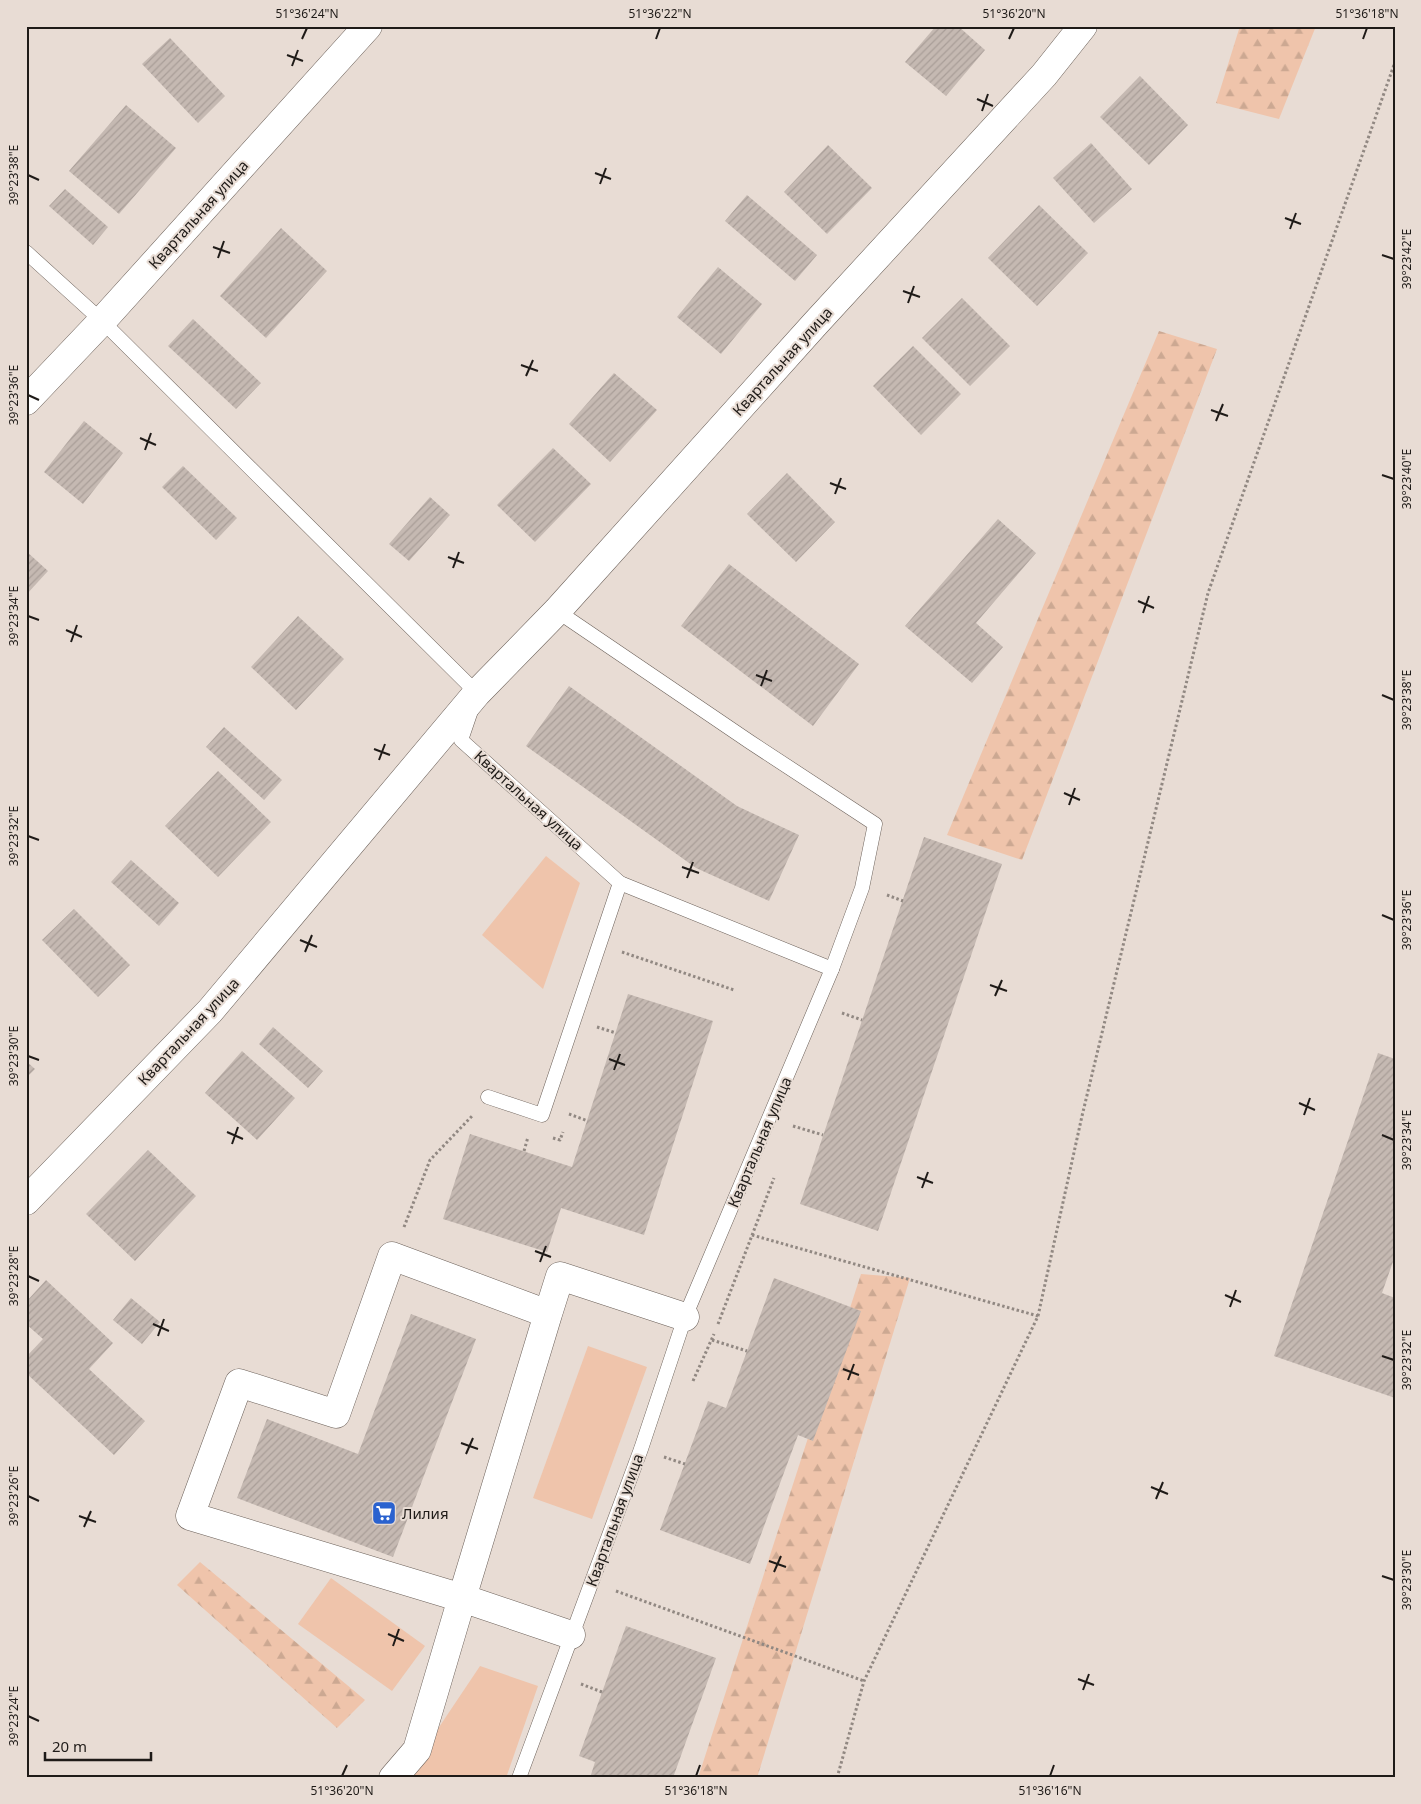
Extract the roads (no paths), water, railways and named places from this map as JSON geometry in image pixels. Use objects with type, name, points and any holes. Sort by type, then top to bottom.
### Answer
[{"type":"street","name":"Квартальная улица","points":[[26,401],[102,321],[368,26]]},
{"type":"street","name":"Квартальная улица","points":[[26,1201],[210,1011],[477,693],[557,611],[815,324],[1044,75],[1083,26]]},
{"type":"street","points":[[548,1314],[392,1256],[336,1414],[239,1383],[190,1516],[462,1598],[571,1636]]},
{"type":"street","points":[[393,1778],[416,1750],[560,1276],[683,1324]]},
{"type":"lane","points":[[26,252],[102,321],[477,693]]},
{"type":"lane","points":[[557,611],[875,824],[862,888],[832,969]]},
{"type":"lane","name":"Квартальная улица","points":[[477,693],[461,740],[620,883],[832,969],[683,1324],[641,1449],[519,1778]]},
{"type":"lane","points":[[488,1098],[542,1115],[620,883]]},
{"type":"place","name":"Лилия","points":[[384,1513]]}]
